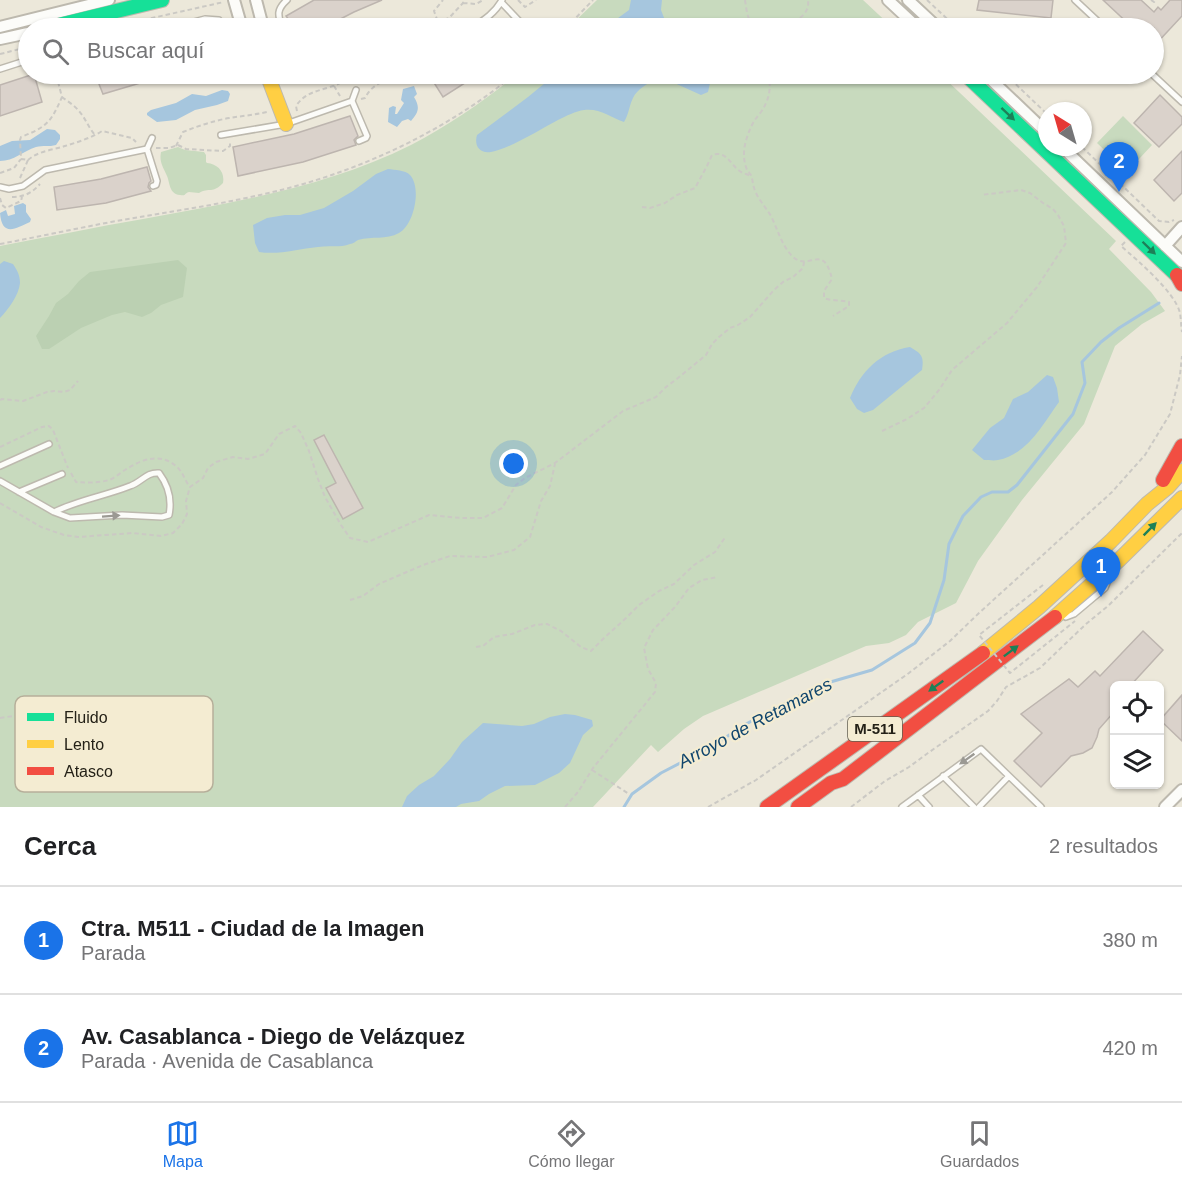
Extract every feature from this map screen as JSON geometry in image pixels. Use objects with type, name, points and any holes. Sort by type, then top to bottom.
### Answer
[{"type":"main road","points":[[87,18],[162,0]]},
{"type":"main road","points":[[271,84],[286,124]]},
{"type":"main road","points":[[976,84],[1181,275]]},
{"type":"main road","points":[[1148,504],[1182,446]]},
{"type":"main road","name":"M-511","points":[[767,807],[1039,607],[1168,487],[1182,471]]},
{"type":"main road","name":"M-511","points":[[798,807],[831,783],[843,779],[1045,626],[1119,561],[1182,498]]},
{"type":"main road","name":"M-511","points":[[815,807],[837,791],[843,779]]},
{"type":"street","points":[[36,18],[109,0]]},
{"type":"street","points":[[256,0],[261,18]]},
{"type":"street","points":[[888,0],[907,18]]},
{"type":"street","points":[[908,0],[927,18]]},
{"type":"street","points":[[231,2],[238,18]]},
{"type":"street","points":[[0,27],[18,23]]},
{"type":"street","points":[[0,39],[18,35]]},
{"type":"street","points":[[996,84],[1038,124]]},
{"type":"street","points":[[1071,156],[1165,246],[1181,275]]},
{"type":"street","points":[[1165,246],[1180,224]]},
{"type":"street","points":[[1165,807],[1182,790]]},
{"type":"lane","points":[[279,18],[280,9],[287,0]]},
{"type":"lane","points":[[1075,0],[1094,18]]},
{"type":"lane","points":[[487,18],[502,1],[517,18]]},
{"type":"lane","points":[[0,69],[18,63]]},
{"type":"lane","points":[[1163,84],[1182,102]]},
{"type":"lane","points":[[357,90],[352,101],[367,136],[359,141]]},
{"type":"lane","points":[[221,135],[286,124],[352,101]]},
{"type":"lane","points":[[0,187],[9,189],[23,186],[45,170],[139,150],[149,143],[157,181],[153,186]]},
{"type":"lane","points":[[0,466],[48,444]]},
{"type":"lane","points":[[0,481],[54,512],[70,518],[122,515],[162,517],[169,515],[171,507],[167,483],[159,473],[151,472],[132,486],[68,505],[54,512]]},
{"type":"lane","points":[[19,492],[62,474]]},
{"type":"lane","points":[[1019,612],[1039,607]]},
{"type":"lane","points":[[902,807],[981,749],[1041,807]]},
{"type":"lane","points":[[943,776],[974,807]]},
{"type":"lane","points":[[979,807],[1009,776]]},
{"type":"lane","points":[[918,795],[929,807]]},
{"type":"lane","points":[[1030,807],[1035,801]]},
{"type":"path","points":[[436,18],[434,11],[442,0]]},
{"type":"path","points":[[449,18],[463,1],[476,4],[483,0]]},
{"type":"path","points":[[518,0],[525,7],[536,0]]},
{"type":"path","points":[[576,18],[593,0]]},
{"type":"path","points":[[745,0],[749,18]]},
{"type":"path","points":[[800,18],[809,5],[808,0]]},
{"type":"path","points":[[927,0],[946,18]]},
{"type":"path","points":[[1151,0],[1154,2],[1156,0]]},
{"type":"path","points":[[151,18],[231,2]]},
{"type":"path","points":[[0,54],[18,50]]},
{"type":"path","points":[[59,84],[62,97],[78,109],[89,129],[96,135]]},
{"type":"path","points":[[300,119],[296,106],[304,96],[338,84]]},
{"type":"path","points":[[352,101],[365,98],[378,84]]},
{"type":"path","points":[[0,244],[228,202],[282,190],[327,176],[408,143],[483,98],[502,84]]},
{"type":"path","points":[[770,84],[769,96],[753,123],[743,150],[746,168],[751,176],[755,192],[772,218],[783,245],[797,260],[826,261],[832,279],[824,291],[824,298],[849,302],[849,306],[834,316]]},
{"type":"path","points":[[1016,84],[1038,105]]},
{"type":"path","points":[[334,86],[344,103]]},
{"type":"path","points":[[0,173],[14,168],[21,159],[21,137],[37,130],[52,118],[62,97]]},
{"type":"path","points":[[176,146],[183,132],[200,125],[269,112]]},
{"type":"path","points":[[21,159],[28,160],[102,131],[132,138],[139,150]]},
{"type":"path","points":[[149,143],[156,148],[170,148],[178,145],[186,149],[223,152],[230,146],[229,134]]},
{"type":"path","points":[[642,207],[665,203],[676,195],[694,188],[712,155],[718,153],[724,155],[742,173],[751,176]]},
{"type":"path","points":[[1091,156],[1160,221],[1180,224]]},
{"type":"path","points":[[19,186],[28,160]]},
{"type":"path","points":[[882,431],[924,408],[952,370],[1007,323],[1037,287],[1066,243],[1064,226],[1058,215],[1030,193],[1021,190],[981,195]]},
{"type":"path","points":[[0,198],[2,205],[6,208],[21,201],[22,197]]},
{"type":"path","points":[[1127,240],[1121,246],[1166,289],[1173,299],[1180,311],[1182,332]]},
{"type":"path","points":[[0,503],[41,526],[64,535],[78,537],[133,533],[161,537],[173,533],[182,524],[187,514],[186,501],[190,487],[203,478],[208,468],[216,462],[233,457],[248,459],[265,454],[279,434],[295,426],[301,432],[318,479],[350,538],[368,542],[429,515],[461,519],[483,518],[502,508],[516,485],[525,478],[555,463],[623,411],[656,398],[666,387],[706,355],[718,337],[750,317],[774,290],[803,267],[804,262]]},
{"type":"path","points":[[708,807],[756,780],[942,648],[1112,492],[1145,454],[1170,414],[1180,375],[1182,356]]},
{"type":"path","points":[[0,400],[22,401],[47,392],[64,392],[70,390],[78,381]]},
{"type":"path","points":[[0,447],[42,427],[49,426],[53,430],[76,482],[110,479],[153,457],[165,459],[176,465],[190,487]]},
{"type":"path","points":[[350,600],[363,596],[379,584],[450,556],[487,557],[514,550],[530,537],[537,511],[550,486],[555,463]]},
{"type":"path","points":[[851,807],[988,711],[1006,687],[1040,668],[1108,606],[1182,533]]},
{"type":"path","points":[[476,646],[483,646],[494,637],[512,634],[535,625],[547,624],[561,630],[581,647],[591,651],[639,604],[658,591],[674,584],[694,565],[715,552],[726,536]]},
{"type":"path","points":[[565,807],[655,692],[656,683],[648,669],[644,648],[653,630],[689,588],[702,580],[718,577]]},
{"type":"path","points":[[1043,585],[979,635],[1010,673],[1075,621]]},
{"type":"path","points":[[0,718],[15,716]]},
{"type":"path","points":[[592,770],[628,794]]},
{"type":"green space","points":[[597,0],[863,0],[882,18],[578,18]]},
{"type":"green space","points":[[504,84],[951,84],[1116,241],[1109,249],[1151,292],[1165,311],[1142,324],[1115,346],[1084,424],[1022,500],[978,561],[956,603],[918,622],[906,635],[889,643],[866,646],[703,716],[658,752],[651,745],[593,807],[0,807],[0,246],[246,199],[347,172],[411,145]]},
{"type":"green space","points":[[1123,116],[1152,145],[1127,172],[1097,143]]},
{"type":"green space","points":[[178,147],[204,152],[206,162],[222,172],[223,183],[214,189],[199,193],[189,192],[182,195],[174,193],[162,164],[161,152]]},
{"type":"green space","points":[[178,260],[187,268],[183,297],[161,305],[142,317],[125,312],[112,315],[81,328],[49,349],[42,349],[36,336],[56,303],[90,272]]},
{"type":"water","points":[[631,0],[662,0],[661,10],[664,18],[618,18],[629,10]]},
{"type":"water","points":[[544,84],[648,84],[635,95],[624,122],[600,112],[584,110],[564,117],[498,150],[483,152],[478,148],[477,135]]},
{"type":"water","points":[[677,84],[710,84],[708,92],[701,95]]},
{"type":"water","points":[[414,86],[417,94],[414,97],[418,107],[414,118],[411,121],[408,119],[402,121],[397,127],[388,122],[389,108],[396,107],[395,114],[397,114],[404,103],[401,100],[403,89]]},
{"type":"water","points":[[222,90],[230,94],[228,101],[195,110],[176,120],[157,122],[147,115],[151,110],[176,103],[192,94],[206,96]]},
{"type":"water","points":[[47,129],[55,130],[60,135],[56,145],[36,147],[0,161],[0,146],[12,141],[30,140]]},
{"type":"water","points":[[388,169],[408,173],[414,181],[415,206],[409,222],[399,233],[358,240],[342,246],[259,252],[255,243],[253,225],[267,218],[300,215],[324,208],[376,174]]},
{"type":"water","points":[[23,203],[26,205],[30,222],[14,229],[3,226],[0,213],[6,210],[8,216],[15,214],[14,206]]},
{"type":"water","points":[[4,261],[13,264],[20,283],[13,302],[0,318],[0,264]]},
{"type":"water","points":[[910,347],[921,356],[922,370],[873,410],[864,413],[857,409],[850,398],[866,371],[890,353]]},
{"type":"water","points":[[1047,375],[1053,377],[1059,402],[1026,445],[1008,457],[996,460],[984,460],[972,450],[990,428],[1004,418],[1013,399],[1028,392]]},
{"type":"water","points":[[565,714],[592,720],[593,726],[583,735],[570,763],[559,773],[535,785],[505,786],[479,801],[456,807],[402,807],[407,796],[434,776],[462,742],[483,723],[522,726]]},
{"type":"building","points":[[314,0],[382,0],[342,18],[288,18],[286,16]]},
{"type":"building","points":[[979,0],[1053,0],[1051,18],[977,10]]},
{"type":"building","points":[[1103,0],[1141,0],[1154,12],[1158,7],[1161,10],[1170,0],[1182,0],[1182,16],[1164,35],[1164,18],[1122,18]]},
{"type":"building","points":[[18,79],[18,84],[37,84],[42,102],[0,116],[0,85]]},
{"type":"building","points":[[99,84],[137,84],[103,94]]},
{"type":"building","points":[[435,84],[463,84],[443,97]]},
{"type":"building","points":[[1160,95],[1182,117],[1182,124],[1159,147],[1134,123]]},
{"type":"building","points":[[350,116],[358,136],[354,140],[356,145],[303,162],[238,176],[233,147],[294,134]]},
{"type":"building","points":[[1182,151],[1182,193],[1174,201],[1154,180]]},
{"type":"building","points":[[147,167],[151,181],[148,187],[151,191],[106,203],[57,210],[54,187],[101,179]]},
{"type":"building","points":[[324,435],[363,508],[343,519],[326,488],[336,483],[314,440]]},
{"type":"building","points":[[1143,631],[1163,650],[1135,681],[1110,681],[1110,717],[1099,729],[1092,748],[1071,756],[1041,787],[1014,761],[1042,733],[1021,714],[1069,679],[1078,687],[1095,671],[1100,676]]},
{"type":"building","points":[[1182,695],[1182,741],[1164,724],[1164,715]]},
{"type":"waterway","name":"Arroyo de Retamares","points":[[624,807],[632,794],[661,773],[711,747],[746,724],[820,685],[872,670],[915,643],[930,623],[944,580],[949,544],[963,516],[981,497],[992,492],[1008,492],[1017,485],[1073,414],[1085,383],[1082,362],[1101,342],[1119,328],[1159,303]]},
{"type":"traffic: fast","points":[[87,18],[162,0]]},
{"type":"traffic: fast","points":[[976,84],[1182,280]]},
{"type":"traffic: slow","points":[[271,84],[286,124]]},
{"type":"traffic: slow","points":[[983,653],[1039,607],[1111,541],[1147,504],[1168,487],[1182,471]]},
{"type":"traffic: slow","points":[[1055,617],[1119,560],[1182,498]]},
{"type":"traffic: jam","points":[[1177,275],[1182,284]]},
{"type":"traffic: jam","points":[[1163,480],[1182,446]]},
{"type":"traffic: jam","points":[[798,807],[831,783],[843,779],[1055,617]]},
{"type":"traffic: jam","points":[[767,807],[983,653]]},
{"type":"place","name":"Av. Casablanca - Diego de Velázquez","points":[[1119,192]]},
{"type":"place","name":"Ctra. M511 - Ciudad de la Imagen","points":[[1101,597]]}]
